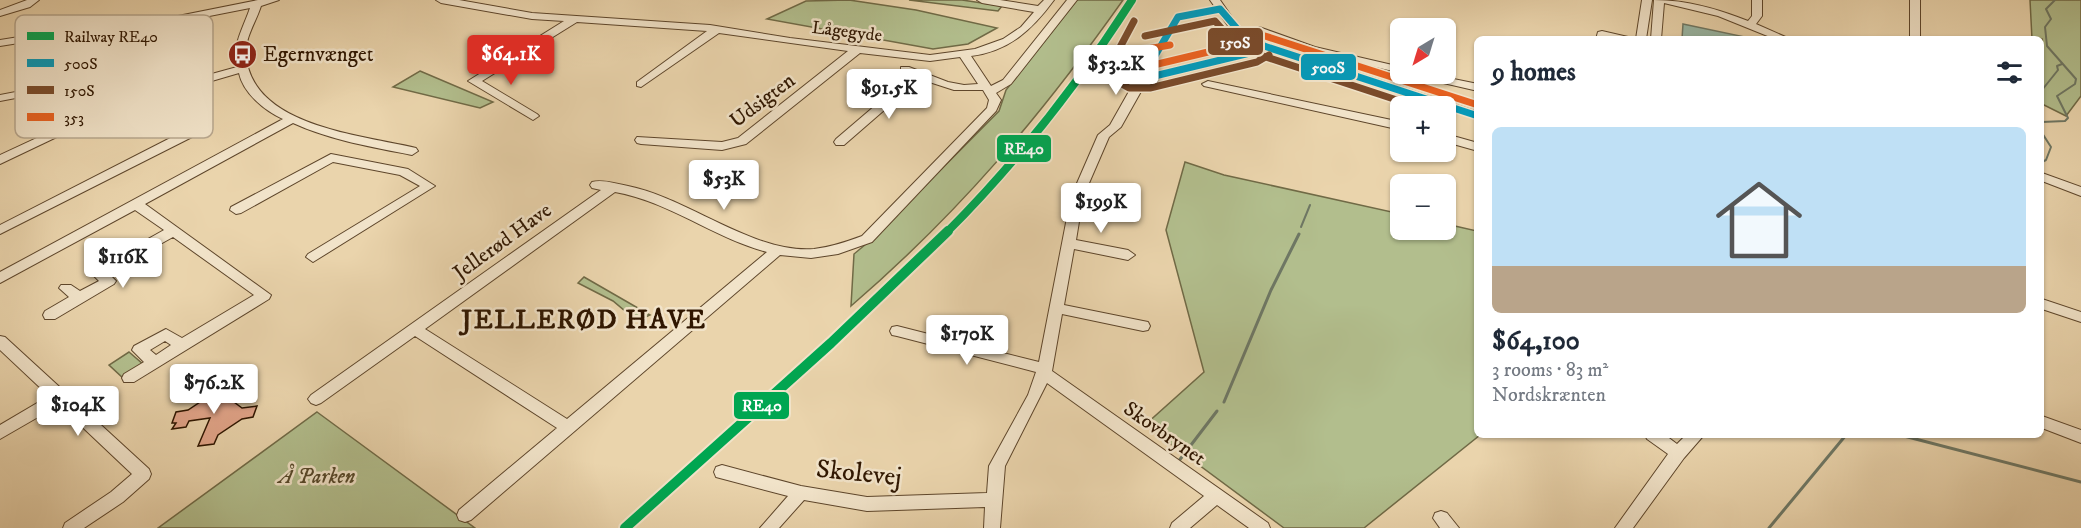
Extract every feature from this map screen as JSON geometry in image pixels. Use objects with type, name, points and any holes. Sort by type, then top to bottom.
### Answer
[{"type":"street","points":[[0,13],[26,5],[34,0]]},
{"type":"street","points":[[200,15],[274,0]]},
{"type":"street","name":"Lågegyde","points":[[441,0],[518,14],[573,20],[717,29],[925,58],[977,52],[996,46],[1016,35],[1038,6]]},
{"type":"street","points":[[982,0],[1038,6]]},
{"type":"street","name":"Lågegyde","points":[[964,54],[1004,38],[1038,6],[1049,0]]},
{"type":"street","points":[[905,69],[957,89],[988,89],[1007,82],[1072,0]]},
{"type":"street","points":[[1641,36],[1647,0]]},
{"type":"street","points":[[1656,36],[1659,0]]},
{"type":"street","points":[[1664,0],[1751,24],[1778,36]]},
{"type":"street","points":[[1751,24],[1757,16],[1757,0]]},
{"type":"street","points":[[1915,0],[1915,36]]},
{"type":"street","points":[[256,4],[240,46],[242,69],[257,94],[290,120],[327,133],[412,151]]},
{"type":"street","points":[[1218,4],[1228,22],[1237,32],[1264,46],[1474,115]]},
{"type":"street","points":[[533,116],[474,81],[573,20]]},
{"type":"street","points":[[640,84],[717,29]]},
{"type":"street","points":[[1259,30],[1312,49],[1390,67]]},
{"type":"street","points":[[0,43],[15,41]]},
{"type":"street","name":"Udsigten","points":[[641,140],[722,146],[742,141],[857,50]]},
{"type":"street","points":[[597,185],[614,187],[662,200],[775,252],[800,255],[824,254],[846,249],[867,239],[992,110],[995,100],[964,54]]},
{"type":"street","points":[[213,77],[242,69]]},
{"type":"street","points":[[840,142],[919,74]]},
{"type":"street","points":[[992,528],[997,466],[1035,395],[1044,371],[1077,197],[1104,135],[1115,127],[1142,79]]},
{"type":"street","points":[[1456,83],[1474,87]]},
{"type":"street","points":[[1208,84],[1390,124]]},
{"type":"street","points":[[0,98],[15,95]]},
{"type":"street","points":[[1456,116],[1463,111]]},
{"type":"street","points":[[0,278],[290,120]]},
{"type":"street","points":[[0,160],[46,138]]},
{"type":"street","points":[[0,230],[180,138]]},
{"type":"street","points":[[1456,141],[1474,146]]},
{"type":"street","points":[[373,166],[394,147]]},
{"type":"street","points":[[236,210],[331,158],[404,172],[429,186],[314,258]]},
{"type":"street","points":[[2044,178],[2081,192]]},
{"type":"street","name":"Jellerød Have","points":[[316,399],[614,187]]},
{"type":"street","points":[[129,378],[155,362],[140,350],[166,334],[182,346],[264,295],[137,205]]},
{"type":"street","points":[[50,315],[110,281],[98,273],[174,231]]},
{"type":"street","points":[[1068,243],[1128,255]]},
{"type":"street","points":[[465,515],[775,252]]},
{"type":"street","points":[[66,288],[80,298]]},
{"type":"street","points":[[2044,305],[2081,317]]},
{"type":"street","points":[[1056,309],[1143,326]]},
{"type":"street","points":[[414,329],[569,428]]},
{"type":"street","points":[[897,331],[1044,371]]},
{"type":"street","points":[[0,341],[143,474],[117,496],[71,528]]},
{"type":"street","name":"Skovbrynet","points":[[1044,371],[1262,528]]},
{"type":"street","points":[[0,433],[60,397]]},
{"type":"street","points":[[2044,423],[2081,436]]},
{"type":"street","points":[[1657,438],[1678,453]]},
{"type":"street","points":[[1623,528],[1678,453],[1693,438]]},
{"type":"street","name":"Skolevej","points":[[722,472],[801,493],[867,504],[993,500]]},
{"type":"street","points":[[768,528],[801,493]]},
{"type":"street","points":[[1178,528],[1217,495]]},
{"type":"green space","points":[[849,0],[916,10],[997,28],[968,44],[933,49],[767,19],[806,1]]},
{"type":"green space","points":[[909,0],[962,0],[1002,6],[998,11]]},
{"type":"green space","points":[[1077,0],[1123,0],[1061,84],[997,162],[928,235],[851,306],[854,254],[872,239],[999,111],[1006,90]]},
{"type":"green space","points":[[2030,0],[2081,0],[2081,96],[2066,116],[2044,105],[2044,36],[2032,36]]},
{"type":"green space","points":[[420,71],[493,102],[480,108],[393,87]]},
{"type":"green space","points":[[1185,162],[1224,175],[1390,212],[1390,240],[1456,240],[1456,226],[1474,230],[1474,438],[1476,438],[1364,528],[1284,528],[1145,425],[1204,372],[1166,230]]},
{"type":"green space","points":[[584,277],[650,315],[637,321],[613,301],[578,283]]},
{"type":"green space","points":[[129,352],[144,365],[123,378],[109,365]]},
{"type":"green space","name":"Å Parken","points":[[317,412],[475,528],[158,528]]},
{"type":"shaded area","points":[[1683,24],[1740,36],[1682,36]]},
{"type":"building","points":[[230,385],[226,396],[242,408],[257,406],[253,417],[242,419],[218,435],[214,444],[198,446],[210,418],[189,421],[186,427],[172,429],[176,423],[172,423],[176,412],[188,410],[212,394],[216,387]]},
{"type":"waterway","points":[[2044,122],[2065,121],[2068,118],[2057,96],[2075,84],[2076,79],[2047,46],[2045,27],[2051,19],[2046,9],[2055,0]]},
{"type":"waterway","points":[[2044,88],[2058,70],[2057,66],[2062,64]]},
{"type":"waterway","points":[[2044,136],[2051,147],[2044,161]]},
{"type":"waterway","points":[[1301,227],[1310,205]]},
{"type":"waterway","points":[[1224,402],[1271,290],[1299,234]]},
{"type":"waterway","points":[[1178,462],[1217,411]]},
{"type":"waterway","points":[[1769,528],[1844,438]]},
{"type":"waterway","points":[[1912,438],[2081,482]]},
{"type":"rail line","name":"RE40","points":[[625,528],[831,343],[955,223],[994,182],[1067,96],[1101,49],[1132,0]]},
{"type":"transit line","name":"500S","points":[[1220,9],[1239,31],[1264,46],[1254,52],[1142,79],[1130,78],[1121,72],[1120,67],[1153,59],[1178,17],[1220,9]]},
{"type":"transit line","name":"150S","points":[[1134,21],[1110,66],[1113,79],[1129,88],[1150,88],[1257,62],[1269,55]]},
{"type":"transit line","name":"150S","points":[[1145,36],[1215,21],[1232,40],[1260,55],[1390,98]]},
{"type":"transit line","name":"353","points":[[1170,45],[1142,50],[1132,67],[1141,68],[1250,42],[1265,36],[1474,104]]},
{"type":"transit line","name":"500S","points":[[1264,46],[1474,115]]},
{"type":"place","name":"Egernvænget","points":[[242,54]]},
{"type":"district","name":"JELLERØD HAVE","points":[[584,319]]}]
